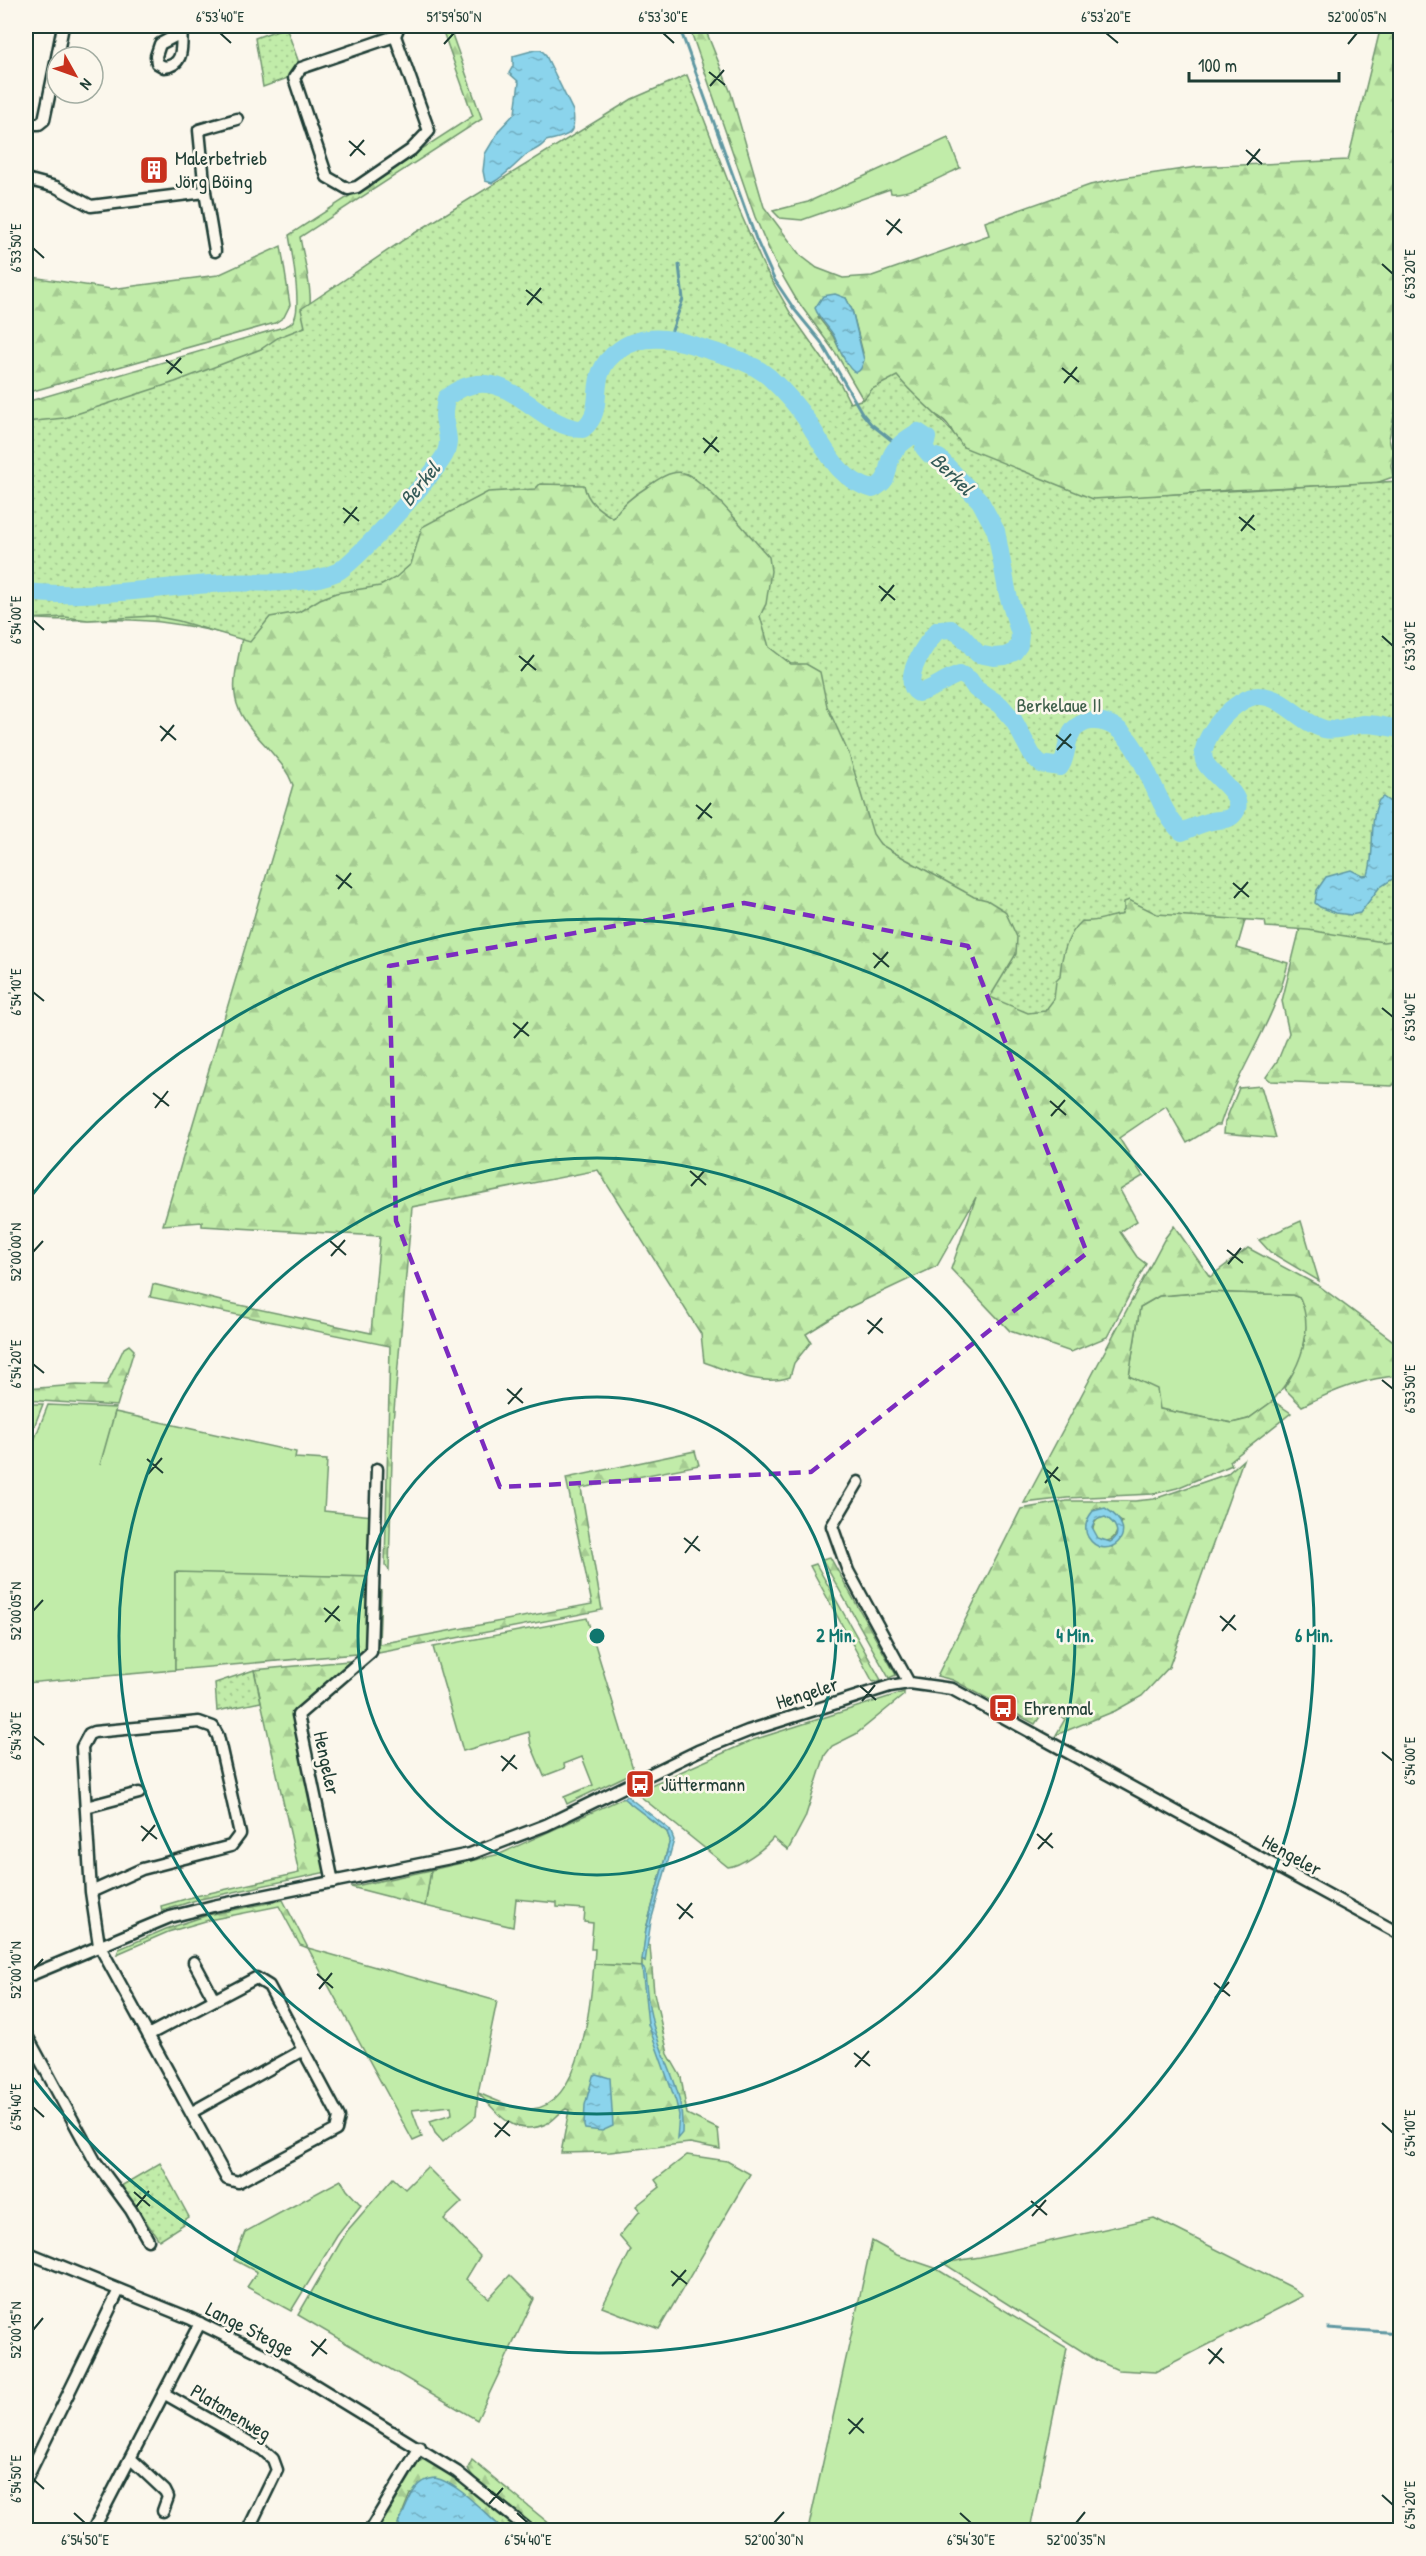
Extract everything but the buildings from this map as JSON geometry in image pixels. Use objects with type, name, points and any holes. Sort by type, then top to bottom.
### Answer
[{"type":"street","points":[[59,45],[63,26]]},
{"type":"street","points":[[397,31],[429,131],[411,150],[357,187],[348,189],[327,177],[294,78],[301,68],[397,31]]},
{"type":"street","points":[[26,124],[39,124],[44,120],[47,105]]},
{"type":"street","points":[[215,251],[205,192],[199,130],[237,119]]},
{"type":"street","points":[[26,179],[56,187],[92,206],[205,192]]},
{"type":"street","name":"Hengeler","points":[[333,1882],[298,1715],[370,1652],[377,1468]]},
{"type":"street","points":[[858,1482],[832,1526],[848,1571],[909,1683]]},
{"type":"street","name":"Hengeler","points":[[26,1977],[170,1917],[213,1906],[470,1854],[489,1848],[546,1825],[698,1751],[748,1731],[890,1686],[909,1683],[952,1689],[1401,1934]]},
{"type":"street","points":[[91,1892],[142,1869],[231,1846],[240,1834],[218,1736],[213,1727],[199,1722],[89,1734],[82,1748],[91,1892],[99,1945],[148,2035],[192,2112],[227,2179],[238,2182],[336,2130],[339,2117],[269,1986],[256,1978],[148,2035]]},
{"type":"street","points":[[86,1807],[139,1793]]},
{"type":"street","points":[[194,1962],[214,1999]]},
{"type":"street","points":[[26,2034],[95,2161],[131,2210],[148,2240]]},
{"type":"street","points":[[192,2112],[303,2050]]},
{"type":"street","name":"Lange Stegge","points":[[26,2252],[200,2323],[269,2357],[420,2447],[457,2472],[529,2530]]},
{"type":"street","points":[[26,2480],[119,2290]]},
{"type":"street","name":"Platanenweg","points":[[93,2530],[200,2323]]},
{"type":"street","name":"Platanenweg","points":[[165,2394],[263,2450],[273,2459],[277,2470],[248,2530]]},
{"type":"street","points":[[370,2530],[420,2447]]},
{"type":"street","points":[[131,2459],[165,2491],[168,2497],[164,2511]]},
{"type":"highlighted area","points":[[744,903],[968,946],[1087,1253],[811,1472],[500,1487],[396,1221],[389,966]]},
{"type":"green space","points":[[441,26],[449,26],[482,119],[300,237],[309,284],[310,308],[308,319],[297,336],[275,354],[26,431],[26,402],[291,323],[297,310],[297,300],[289,235],[473,116]]},
{"type":"green space","points":[[689,26],[704,26],[731,93],[764,207],[800,255],[817,268],[843,278],[872,276],[989,235],[985,222],[1090,185],[1197,167],[1348,160],[1381,26],[1400,26],[1400,388],[1389,439],[1391,447],[1395,450],[1391,465],[1393,477],[1376,483],[1231,490],[1086,501],[957,445],[952,431],[935,415],[911,410],[871,413],[837,355],[796,299],[775,263],[755,217]],"holes":[[[846,298],[852,310],[863,353],[843,357],[833,336],[818,317]]]},
{"type":"green space","points":[[286,27],[299,63],[295,65],[288,78],[263,87],[255,38]]},
{"type":"green space","name":"Berkelaue II","points":[[687,75],[763,265],[791,314],[841,385],[850,403],[864,399],[872,389],[897,376],[940,419],[963,447],[1093,499],[1399,481],[1394,462],[1400,442],[1400,940],[1383,942],[1308,930],[1266,927],[1265,921],[1157,914],[1129,900],[1124,902],[1121,915],[1082,921],[1072,933],[1066,946],[1060,977],[1056,981],[1054,999],[1045,1011],[1028,1013],[990,997],[1016,954],[1017,937],[1005,911],[987,900],[974,897],[880,844],[873,834],[849,754],[827,706],[820,672],[806,664],[791,664],[769,647],[760,616],[766,604],[771,571],[769,557],[716,497],[684,473],[669,474],[655,481],[637,493],[613,518],[591,501],[584,485],[540,484],[535,489],[488,492],[422,527],[411,564],[395,578],[380,586],[336,593],[320,599],[299,612],[270,617],[250,642],[179,621],[153,616],[88,620],[65,617],[26,619],[26,422],[64,418],[175,382],[261,349],[279,337],[305,327],[301,309],[405,239],[632,99]]},
{"type":"green space","points":[[948,138],[960,168],[926,184],[898,193],[891,193],[890,189],[802,220],[780,218],[773,211],[808,202]]},
{"type":"green space","points":[[281,246],[290,305],[284,317],[275,323],[26,393],[26,276],[111,289],[218,275]]},
{"type":"green space","points":[[688,466],[1246,917],[1237,948],[1288,963],[1266,1025],[1236,1084],[1220,1125],[1216,1125],[1187,1143],[1166,1106],[1119,1138],[1143,1176],[1120,1190],[1137,1221],[1120,1232],[1137,1257],[1146,1264],[1107,1337],[1071,1352],[1010,1331],[951,1269],[976,1197],[937,1266],[848,1308],[806,1334],[811,1342],[794,1363],[790,1377],[779,1380],[747,1377],[704,1362],[701,1334],[598,1170],[412,1207],[393,1422],[389,1570],[385,1565],[390,1346],[150,1297],[153,1284],[371,1333],[380,1236],[202,1226],[202,1222],[163,1225],[293,785],[282,765],[254,733],[239,709],[235,697],[235,686],[242,638],[160,622],[26,618],[432,497]]},
{"type":"green space","points":[[1400,795],[1399,1080],[1392,1086],[1271,1081],[1266,1077],[1278,1060],[1289,1033],[1282,1001],[1301,924]]},
{"type":"green space","points":[[1261,1086],[1276,1138],[1224,1133],[1225,1122],[1239,1088]]},
{"type":"green space","points":[[1301,1221],[1319,1281],[1270,1252],[1259,1240]]},
{"type":"green space","points":[[1174,1226],[1210,1277],[1248,1248],[1319,1286],[1400,1346],[1400,1376],[1375,1379],[1350,1386],[1302,1406],[1284,1388],[1296,1367],[1304,1345],[1306,1322],[1300,1298],[1292,1295],[1207,1292],[1159,1296],[1140,1307],[1129,1376],[1157,1389],[1160,1409],[1232,1423],[1248,1419],[1273,1401],[1291,1413],[1230,1461],[1232,1465],[1177,1488],[1153,1494],[1067,1498],[1024,1503],[1165,1238]]},
{"type":"green space","points":[[1207,1292],[1292,1295],[1300,1298],[1305,1309],[1307,1323],[1304,1352],[1298,1367],[1273,1401],[1248,1419],[1232,1423],[1160,1409],[1129,1376],[1140,1307],[1159,1296]]},
{"type":"green space","points":[[129,1345],[134,1350],[117,1406],[26,1400],[26,1389],[77,1385],[106,1386],[124,1348]]},
{"type":"green space","points":[[26,1404],[43,1404],[26,1447]]},
{"type":"green space","points":[[48,1405],[116,1408],[100,1465],[115,1412],[296,1452],[295,1458],[327,1460],[324,1511],[373,1516],[370,1577],[175,1573],[175,1670],[26,1683],[26,1461]]},
{"type":"green space","points":[[695,1451],[699,1465],[581,1488],[602,1610],[373,1654],[378,1587],[381,1591],[379,1644],[592,1604],[566,1478]]},
{"type":"green space","points":[[1243,1460],[1169,1667],[1142,1696],[1115,1711],[1056,1735],[1065,1719],[1046,1708],[1035,1724],[953,1680],[937,1676],[1021,1509],[1067,1501],[1154,1499],[1227,1474]],"holes":[[[1101,1508],[1122,1522],[1112,1547],[1087,1534],[1093,1511]]]},
{"type":"green space","points":[[1105,1517],[1114,1520],[1117,1529],[1114,1538],[1105,1541],[1096,1538],[1093,1529],[1096,1520]]},
{"type":"green space","points":[[830,1557],[896,1675],[889,1678],[822,1559]]},
{"type":"green space","points":[[816,1564],[881,1680],[873,1682],[810,1566]]},
{"type":"green space","points":[[175,1572],[370,1577],[367,1653],[175,1670]]},
{"type":"green space","points":[[587,1618],[634,1772],[567,1804],[564,1797],[593,1785],[582,1757],[564,1764],[565,1768],[544,1776],[531,1745],[529,1732],[463,1751],[433,1647]]},
{"type":"green space","points":[[359,1660],[294,1714],[327,1872],[196,1900],[162,1911],[161,1906],[196,1896],[299,1873],[254,1670]]},
{"type":"green space","points":[[254,1670],[261,1702],[217,1711],[215,1683]]},
{"type":"green space","points":[[904,1692],[904,1695],[856,1734],[832,1746],[825,1755],[805,1818],[788,1850],[773,1838],[752,1856],[728,1867],[635,1792],[753,1740]]},
{"type":"green space","points":[[623,1798],[667,1832],[670,1840],[646,1929],[642,1967],[594,1964],[595,1949],[591,1949],[593,1923],[584,1922],[585,1909],[557,1907],[557,1903],[516,1899],[513,1927],[425,1906],[431,1870],[500,1854]]},
{"type":"green space","points":[[431,1870],[425,1906],[351,1887]]},
{"type":"green space","points":[[283,1900],[308,1948],[300,1945],[279,1906],[209,1920],[168,1932],[117,1954],[119,1949],[166,1929],[208,1915]]},
{"type":"green space","points":[[646,1945],[650,1946],[654,1993],[668,2054],[681,2077],[687,2114],[718,2129],[720,2149],[690,2143],[610,2152],[561,2153],[569,2110],[564,2110],[548,2123],[526,2128],[509,2122],[478,2093],[504,2104],[525,2109],[549,2103],[562,2090],[573,2071],[581,2049],[594,1964],[642,1967],[642,1960],[645,1962]]},
{"type":"green space","points":[[308,1948],[497,2001],[478,2093],[476,2116],[443,2142],[435,2133],[430,2121],[452,2114],[451,2106],[412,2110],[422,2137],[413,2141]]},
{"type":"green space","points":[[687,2155],[727,2161],[750,2174],[659,2329],[602,2307],[631,2250],[619,2236],[640,2211],[636,2206],[660,2187],[655,2180]]},
{"type":"green space","points":[[160,2163],[189,2217],[183,2221],[184,2224],[159,2240],[121,2186]]},
{"type":"green space","points":[[427,2167],[462,2202],[444,2219],[480,2256],[466,2279],[489,2298],[510,2275],[534,2299],[477,2420],[298,2315],[347,2231],[393,2178],[405,2189]]},
{"type":"green space","points":[[341,2180],[361,2205],[337,2236],[291,2311],[247,2287],[257,2272],[234,2260],[245,2232]]},
{"type":"green space","points":[[1154,2218],[1293,2288],[1303,2296],[1155,2372],[1118,2370],[1096,2360],[943,2263],[980,2257]]},
{"type":"green space","points":[[872,2241],[897,2255],[935,2268],[1067,2348],[1030,2530],[808,2530]]},
{"type":"green space","points":[[425,2458],[459,2478],[519,2530],[504,2530],[464,2495],[410,2494],[398,2524],[405,2530],[385,2530],[381,2525],[419,2462]]},
{"type":"green space","points":[[472,2460],[557,2530],[534,2529],[509,2509],[471,2474],[468,2468]]},
{"type":"water","points":[[541,50],[545,54],[573,111],[573,126],[568,134],[546,141],[497,180],[492,183],[485,181],[483,171],[485,154],[500,129],[515,113],[519,82],[509,73],[513,66],[513,56]]},
{"type":"water","points":[[835,294],[846,298],[852,310],[864,360],[856,372],[847,364],[834,336],[815,308],[823,296]]},
{"type":"water","points":[[1383,797],[1400,809],[1400,874],[1379,888],[1360,913],[1351,915],[1336,913],[1320,907],[1315,903],[1317,890],[1326,877],[1351,870],[1363,876],[1368,875],[1372,856],[1374,818],[1379,800]]},
{"type":"water","points":[[1105,1508],[1117,1517],[1122,1527],[1122,1535],[1112,1546],[1104,1548],[1095,1545],[1088,1537],[1086,1523],[1093,1511]],"holes":[[[1105,1517],[1109,1519],[1117,1532],[1110,1542],[1098,1538],[1092,1527],[1095,1520]]]},
{"type":"water","points":[[627,1796],[670,1830],[674,1840],[651,1921],[645,1962],[642,1960],[646,1929],[670,1840],[667,1832],[623,1798]]},
{"type":"water","points":[[642,1967],[645,1970],[652,2021],[680,2102],[682,2133],[677,2139],[679,2115],[648,2024]]},
{"type":"water","points":[[596,2074],[610,2078],[613,2126],[602,2131],[585,2129],[584,2126],[585,2105],[593,2076]]},
{"type":"water","points":[[435,2478],[462,2492],[504,2530],[405,2530],[398,2524],[411,2495],[421,2484]]},
{"type":"waterway","points":[[679,26],[756,239],[774,279],[794,309],[821,342],[862,413],[871,424],[899,446]]},
{"type":"waterway","points":[[669,339],[683,299],[679,265]]},
{"type":"waterway","name":"Berkel","points":[[26,592],[76,594],[225,583],[296,582],[337,572],[377,535],[440,462],[448,443],[444,416],[446,398],[466,386],[485,384],[502,388],[566,426],[583,429],[595,411],[598,380],[608,360],[627,345],[655,338],[684,342],[733,358],[761,371],[775,382],[795,404],[834,463],[861,485],[873,489],[883,482],[893,453],[906,440],[918,432],[927,438],[924,448],[930,455],[939,458],[980,501],[996,531],[1008,595],[1020,634],[1019,645],[1014,652],[994,657],[978,654],[962,636],[951,629],[938,630],[917,661],[913,671],[913,687],[918,693],[960,674],[969,679],[976,689],[1000,705],[1014,721],[1032,755],[1041,764],[1060,767],[1070,736],[1081,724],[1092,721],[1109,724],[1123,734],[1135,748],[1162,804],[1171,820],[1182,832],[1204,823],[1229,818],[1237,808],[1237,801],[1233,793],[1207,766],[1204,751],[1207,741],[1221,719],[1240,702],[1259,696],[1268,697],[1315,726],[1329,730],[1364,724],[1400,729]]},
{"type":"waterway","points":[[1328,2328],[1400,2333]]},
{"type":"place","name":"Malerbetrieb Jörg Böing","points":[[154,170]]},
{"type":"place","name":"Ehrenmal","points":[[1003,1708]]},
{"type":"place","name":"Jüttermann","points":[[640,1784]]}]
